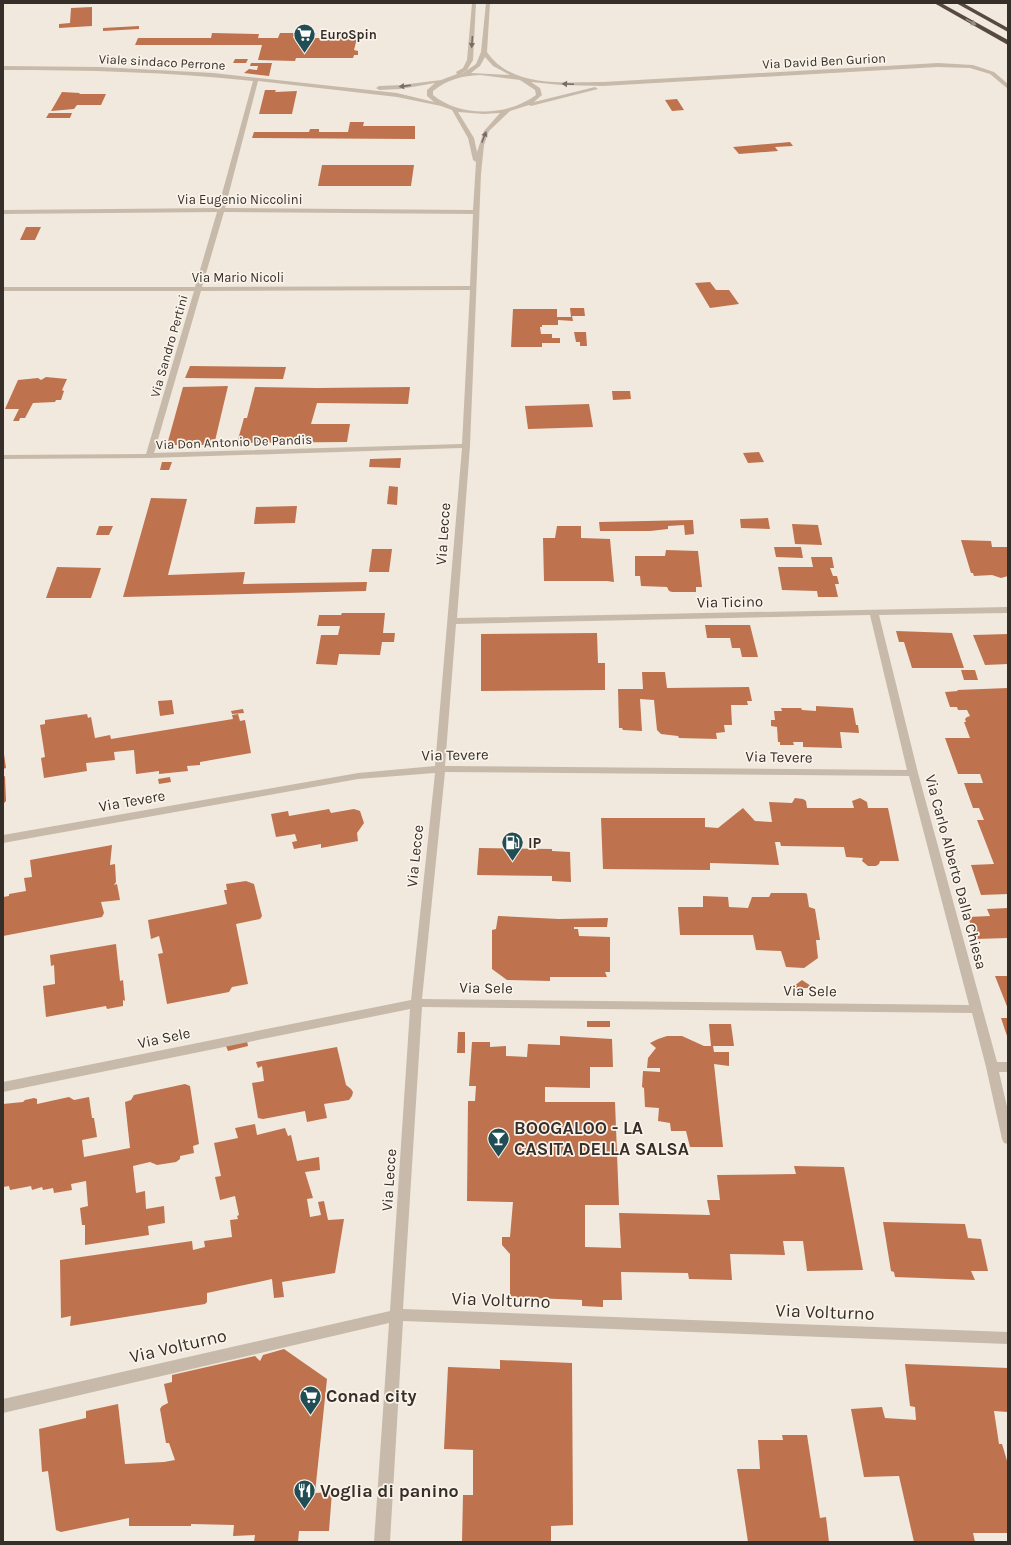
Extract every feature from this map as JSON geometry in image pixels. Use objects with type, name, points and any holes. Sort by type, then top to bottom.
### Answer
[{"type":"highway","points":[[937,3],[1008,44]]},
{"type":"highway","points":[[959,3],[1008,30]]},
{"type":"street","points":[[450,78],[465,69],[470,60],[474,3]]},
{"type":"street","points":[[443,106],[434,101],[430,96],[430,90],[444,80],[459,76],[472,70],[478,65],[484,52],[488,3]]},
{"type":"street","points":[[484,52],[487,58],[506,72],[532,84],[538,89],[539,95],[534,101],[523,106]]},
{"type":"street","name":"Via David Ben Gurion","points":[[459,76],[491,74],[536,82],[576,84],[635,83],[938,65],[971,66],[992,73],[1008,87]]},
{"type":"street","name":"Viale sindaco Perrone","points":[[3,68],[162,72],[320,86],[397,95],[454,109],[490,112],[508,110]]},
{"type":"street","name":"Via Sandro Pertini","points":[[149,456],[221,210],[256,80]]},
{"type":"street","name":"Viale sindaco Perrone","points":[[320,86],[382,88],[444,80]]},
{"type":"street","name":"Via David Ben Gurion","points":[[508,110],[588,90],[635,83]]},
{"type":"street","name":"Via Lecce","points":[[454,109],[471,138],[475,150],[478,174]]},
{"type":"street","name":"Via Lecce","points":[[382,1542],[416,1003],[440,769],[466,446],[478,174],[484,133],[508,110]]},
{"type":"street","name":"Via Eugenio Niccolini","points":[[3,212],[221,210],[476,212]]},
{"type":"street","name":"Via Mario Nicoli","points":[[3,289],[473,288]]},
{"type":"street","name":"Via Don Antonio De Pandis","points":[[3,457],[149,456],[466,446]]},
{"type":"street","name":"Via Ticino","points":[[453,621],[1008,610]]},
{"type":"street","name":"Via Carlo Alberto Dalla Chiesa","points":[[874,613],[913,773],[992,1067],[1008,1139]]},
{"type":"street","name":"Via Tevere","points":[[3,839],[358,776],[440,769],[913,773]]},
{"type":"street","name":"Via Sele","points":[[3,1087],[416,1003],[977,1010]]},
{"type":"street","points":[[992,1067],[1008,1067]]},
{"type":"street","name":"Via Volturno","points":[[3,1406],[397,1314],[1008,1338]]},
{"type":"building","points":[[92,7],[92,26],[59,28],[59,24],[70,23],[71,8]]},
{"type":"building","points":[[139,26],[139,29],[103,31],[103,28]]},
{"type":"building","points":[[212,33],[259,34],[258,38],[278,38],[280,33],[295,33],[293,38],[357,38],[354,50],[358,51],[358,55],[354,55],[353,58],[296,58],[295,61],[258,60],[262,45],[135,45],[138,38],[211,38]]},
{"type":"building","points":[[235,59],[248,59],[246,63],[233,63]]},
{"type":"building","points":[[251,63],[272,63],[269,76],[244,73],[249,69],[257,70],[258,66],[250,66]]},
{"type":"building","points":[[265,90],[276,90],[275,92],[297,91],[292,114],[259,114]]},
{"type":"building","points":[[62,92],[80,93],[79,94],[106,94],[101,105],[77,105],[74,109],[51,111]]},
{"type":"building","points":[[677,99],[684,110],[672,111],[665,100]]},
{"type":"building","points":[[49,113],[72,113],[70,118],[46,118]]},
{"type":"building","points":[[350,122],[364,122],[363,126],[415,126],[415,139],[252,138],[254,132],[309,132],[310,129],[319,129],[319,132],[348,132]]},
{"type":"building","points":[[790,142],[793,146],[775,147],[778,151],[739,154],[733,147]]},
{"type":"building","points":[[322,165],[414,165],[411,186],[318,186]]},
{"type":"building","points":[[26,227],[41,227],[35,240],[20,240]]},
{"type":"building","points":[[710,282],[716,290],[729,290],[739,304],[710,308],[695,283]]},
{"type":"building","points":[[570,308],[584,308],[585,316],[572,316],[573,321],[558,320],[558,325],[542,325],[542,327],[540,327],[541,334],[552,334],[552,338],[560,338],[560,343],[542,343],[542,347],[511,347],[513,309],[557,309],[557,317],[571,317]]},
{"type":"building","points":[[574,332],[586,332],[587,346],[580,346],[580,342],[576,342]]},
{"type":"building","points":[[190,366],[286,367],[283,379],[185,378]]},
{"type":"building","points":[[46,377],[67,379],[62,390],[64,391],[61,400],[56,400],[55,402],[33,403],[25,418],[20,418],[19,421],[13,421],[19,409],[5,409],[18,380],[38,378],[41,380]]},
{"type":"building","points":[[228,386],[214,445],[167,445],[183,387]]},
{"type":"building","points":[[255,387],[410,387],[408,404],[317,403],[311,424],[350,424],[347,442],[237,443],[244,418],[247,418]]},
{"type":"building","points":[[612,391],[630,391],[631,399],[613,400]]},
{"type":"building","points":[[589,404],[593,427],[528,429],[525,406]]},
{"type":"building","points":[[759,452],[764,462],[748,463],[743,453]]},
{"type":"building","points":[[401,458],[400,468],[369,467],[370,459]]},
{"type":"building","points":[[162,462],[172,462],[169,470],[160,470]]},
{"type":"building","points":[[389,486],[398,487],[397,505],[387,504]]},
{"type":"building","points":[[151,498],[187,499],[168,575],[245,572],[243,584],[367,582],[366,591],[123,597]]},
{"type":"building","points":[[297,506],[295,523],[254,524],[256,507]]},
{"type":"building","points":[[768,518],[770,529],[741,528],[740,519]]},
{"type":"building","points":[[693,520],[694,534],[685,535],[684,525],[668,526],[668,529],[650,531],[600,531],[599,522]]},
{"type":"building","points":[[792,524],[818,525],[822,545],[795,544]]},
{"type":"building","points":[[99,526],[113,526],[109,535],[96,535]]},
{"type":"building","points":[[557,526],[581,526],[581,538],[610,539],[614,582],[544,581],[543,538],[555,538]]},
{"type":"building","points":[[961,540],[991,541],[992,547],[1008,547],[1008,576],[1001,578],[992,575],[974,576],[973,573],[971,573]]},
{"type":"building","points":[[774,547],[801,547],[803,558],[776,557]]},
{"type":"building","points":[[372,549],[392,549],[389,572],[369,572]]},
{"type":"building","points":[[666,550],[698,551],[702,587],[696,587],[696,592],[672,592],[669,591],[667,587],[641,586],[640,576],[635,576],[635,556],[665,556]]},
{"type":"building","points":[[811,557],[832,557],[834,568],[830,568],[833,576],[837,576],[839,584],[835,584],[838,597],[818,597],[817,591],[782,590],[778,567],[813,567]]},
{"type":"building","points":[[57,567],[101,568],[91,598],[46,598]]},
{"type":"building","points":[[342,613],[385,613],[383,633],[395,633],[394,642],[382,642],[380,655],[339,654],[337,665],[316,664],[321,635],[338,635],[340,626],[317,626],[319,615],[341,615]]},
{"type":"building","points":[[705,625],[750,625],[758,657],[742,657],[740,648],[732,648],[730,638],[707,638]]},
{"type":"building","points":[[896,631],[952,633],[964,668],[912,668],[904,642],[899,642]]},
{"type":"building","points":[[597,633],[598,663],[605,663],[605,690],[481,691],[481,634]]},
{"type":"building","points":[[1008,634],[1008,664],[985,665],[973,635]]},
{"type":"building","points":[[961,670],[975,670],[978,680],[964,680]]},
{"type":"building","points":[[642,672],[665,672],[667,688],[749,687],[752,701],[747,701],[748,705],[731,705],[732,725],[724,725],[725,732],[716,733],[717,739],[679,738],[678,736],[661,734],[657,730],[654,700],[640,699],[642,731],[623,730],[622,728],[619,728],[618,689],[643,689]]},
{"type":"building","points":[[1008,688],[1008,894],[981,895],[971,865],[994,864],[977,820],[984,820],[979,808],[973,808],[964,783],[983,783],[980,774],[958,774],[945,738],[970,738],[964,722],[966,722],[965,719],[967,717],[970,716],[967,710],[958,710],[957,707],[950,707],[945,692],[958,691],[957,690]]},
{"type":"building","points":[[172,700],[174,714],[160,716],[158,701]]},
{"type":"building","points":[[816,706],[853,708],[859,733],[840,732],[842,748],[803,747],[803,742],[793,742],[794,745],[780,745],[780,742],[778,742],[777,727],[771,726],[771,720],[775,720],[774,711],[782,711],[781,708],[801,708],[802,710],[816,711]]},
{"type":"building","points":[[243,709],[244,713],[232,714],[231,711]]},
{"type":"building","points":[[87,714],[88,718],[91,717],[95,738],[110,735],[111,739],[233,719],[232,715],[238,714],[240,721],[245,720],[251,753],[200,762],[200,765],[187,766],[188,771],[159,774],[159,771],[136,774],[134,750],[114,752],[115,760],[86,763],[87,771],[44,778],[41,758],[45,757],[40,725],[45,724],[45,720]]},
{"type":"building","points":[[3,747],[6,768],[3,769]]},
{"type":"building","points":[[5,776],[6,801],[3,804],[3,777]]},
{"type":"building","points":[[170,777],[171,782],[159,784],[158,779]]},
{"type":"building","points":[[795,798],[806,801],[807,808],[854,808],[852,801],[860,798],[867,802],[868,808],[888,808],[899,861],[880,861],[876,866],[868,866],[862,861],[863,858],[846,857],[844,847],[781,846],[780,842],[775,842],[779,865],[710,863],[710,870],[603,869],[601,818],[705,818],[705,827],[718,828],[743,808],[755,821],[772,822],[769,802],[792,803]]},
{"type":"building","points":[[329,809],[331,813],[354,809],[360,811],[364,823],[357,833],[358,841],[321,848],[321,844],[294,849],[292,842],[297,841],[295,834],[276,837],[271,814],[288,811],[289,816]]},
{"type":"building","points":[[112,845],[110,865],[115,864],[116,882],[114,885],[117,884],[120,900],[101,902],[104,913],[102,917],[3,936],[3,897],[9,896],[9,894],[26,891],[24,878],[32,877],[30,860]]},
{"type":"building","points":[[479,848],[552,849],[552,851],[570,852],[571,882],[552,881],[552,876],[477,875]]},
{"type":"building","points":[[246,881],[254,884],[262,916],[260,919],[236,924],[248,984],[232,987],[229,992],[167,1004],[158,954],[163,953],[159,936],[151,939],[148,920],[227,904],[224,890],[227,890],[226,884]]},
{"type":"building","points":[[771,893],[805,893],[807,894],[809,907],[815,909],[820,940],[816,940],[818,958],[804,968],[786,967],[781,951],[756,950],[753,935],[680,935],[678,907],[703,907],[703,896],[728,897],[729,907],[748,908],[752,897],[769,897]]},
{"type":"building","points":[[1008,908],[1008,938],[976,939],[968,917],[990,916],[987,909]]},
{"type":"building","points":[[498,916],[559,919],[608,918],[607,927],[574,927],[574,929],[578,929],[579,936],[610,937],[610,972],[605,972],[607,977],[550,977],[550,981],[507,980],[492,969],[492,930],[496,929]]},
{"type":"building","points":[[116,944],[120,981],[123,980],[125,1001],[123,1000],[123,1006],[107,1009],[106,1006],[46,1017],[43,986],[55,984],[54,965],[51,966],[50,955]]},
{"type":"building","points":[[995,976],[1008,976],[1008,1009]]},
{"type":"building","points":[[802,980],[811,986],[811,988],[794,988],[794,986]]},
{"type":"building","points":[[1001,1018],[1008,1018],[1008,1039]]},
{"type":"building","points":[[587,1021],[610,1021],[610,1027],[587,1027]]},
{"type":"building","points":[[709,1024],[731,1024],[734,1046],[713,1046],[714,1052],[729,1052],[729,1066],[714,1064],[723,1147],[690,1147],[686,1131],[671,1131],[670,1123],[658,1121],[659,1108],[645,1107],[644,1088],[642,1087],[643,1071],[660,1072],[660,1068],[647,1068],[648,1058],[656,1048],[650,1043],[658,1039],[667,1036],[682,1036],[704,1046],[711,1046]]},
{"type":"building","points":[[458,1032],[465,1032],[465,1053],[457,1053]]},
{"type":"building","points":[[560,1036],[612,1039],[613,1067],[590,1067],[590,1088],[545,1087],[545,1102],[615,1102],[619,1205],[585,1205],[585,1247],[621,1248],[619,1213],[710,1215],[707,1200],[720,1200],[717,1175],[796,1174],[794,1166],[844,1167],[863,1270],[807,1271],[803,1241],[783,1241],[785,1255],[730,1254],[732,1280],[689,1279],[688,1273],[621,1272],[622,1300],[603,1300],[603,1307],[582,1306],[582,1300],[510,1297],[510,1254],[502,1245],[502,1237],[510,1237],[513,1202],[467,1201],[468,1101],[475,1101],[476,1086],[469,1086],[472,1042],[490,1042],[490,1047],[506,1046],[506,1056],[527,1057],[528,1044],[560,1045]]},
{"type":"building","points":[[247,1041],[248,1046],[228,1051],[226,1046]]},
{"type":"building","points":[[337,1047],[346,1085],[353,1092],[349,1100],[324,1104],[327,1118],[307,1122],[305,1111],[263,1119],[258,1118],[252,1083],[264,1081],[262,1066],[258,1068],[256,1062]]},
{"type":"building","points":[[185,1084],[190,1086],[199,1144],[193,1146],[194,1153],[180,1156],[180,1159],[176,1162],[157,1165],[150,1162],[133,1166],[136,1193],[145,1191],[146,1209],[164,1206],[165,1223],[148,1226],[149,1235],[85,1245],[85,1225],[82,1225],[80,1208],[88,1206],[86,1181],[71,1184],[72,1190],[54,1193],[53,1188],[43,1190],[42,1187],[32,1190],[31,1186],[10,1190],[9,1186],[3,1187],[3,1104],[23,1102],[34,1098],[37,1099],[37,1104],[69,1097],[74,1100],[89,1097],[97,1137],[82,1140],[84,1157],[130,1148],[125,1102],[131,1100],[134,1095]]},
{"type":"building","points":[[255,1124],[257,1135],[285,1128],[288,1136],[291,1135],[297,1161],[319,1157],[320,1170],[305,1172],[313,1198],[307,1199],[310,1217],[321,1215],[318,1202],[324,1201],[328,1220],[344,1219],[335,1273],[282,1282],[284,1297],[274,1298],[272,1279],[207,1293],[207,1302],[205,1304],[70,1326],[71,1316],[61,1318],[60,1260],[192,1241],[193,1250],[205,1247],[204,1241],[232,1237],[230,1220],[238,1219],[237,1216],[239,1215],[235,1196],[220,1200],[215,1177],[221,1176],[214,1143],[238,1138],[235,1128]]},
{"type":"building","points":[[883,1222],[965,1224],[968,1238],[981,1239],[988,1271],[971,1271],[975,1280],[895,1277],[894,1272],[891,1271]]},
{"type":"building","points":[[284,1349],[327,1379],[315,1493],[332,1492],[329,1531],[299,1531],[298,1542],[254,1542],[255,1535],[233,1536],[234,1525],[191,1524],[191,1526],[129,1526],[129,1518],[61,1532],[56,1530],[48,1471],[42,1472],[39,1429],[86,1418],[86,1411],[118,1404],[125,1464],[175,1460],[169,1443],[166,1443],[160,1409],[168,1403],[164,1384],[172,1382],[172,1375],[255,1356],[260,1361],[263,1355]]},
{"type":"building","points":[[500,1360],[572,1363],[573,1525],[551,1526],[551,1542],[462,1542],[463,1495],[473,1495],[473,1450],[444,1449],[448,1367],[500,1369]]},
{"type":"building","points":[[905,1364],[1008,1368],[1008,1412],[994,1411],[999,1444],[1002,1444],[1008,1464],[1008,1533],[973,1533],[975,1542],[914,1542],[899,1476],[864,1477],[851,1409],[882,1407],[885,1418],[916,1420],[915,1407],[910,1406]]},
{"type":"building","points":[[782,1435],[807,1435],[820,1518],[826,1517],[829,1542],[748,1542],[737,1469],[760,1469],[758,1440],[783,1440]]},
{"type":"place","name":"EuroSpin","points":[[304,54]]},
{"type":"place","name":"IP","points":[[513,862]]},
{"type":"place","name":"BOOGALOO - LA CASITA DELLA SALSA","points":[[499,1158]]},
{"type":"place","name":"Conad city","points":[[310,1416]]},
{"type":"place","name":"Voglia di panino","points":[[304,1510]]}]
